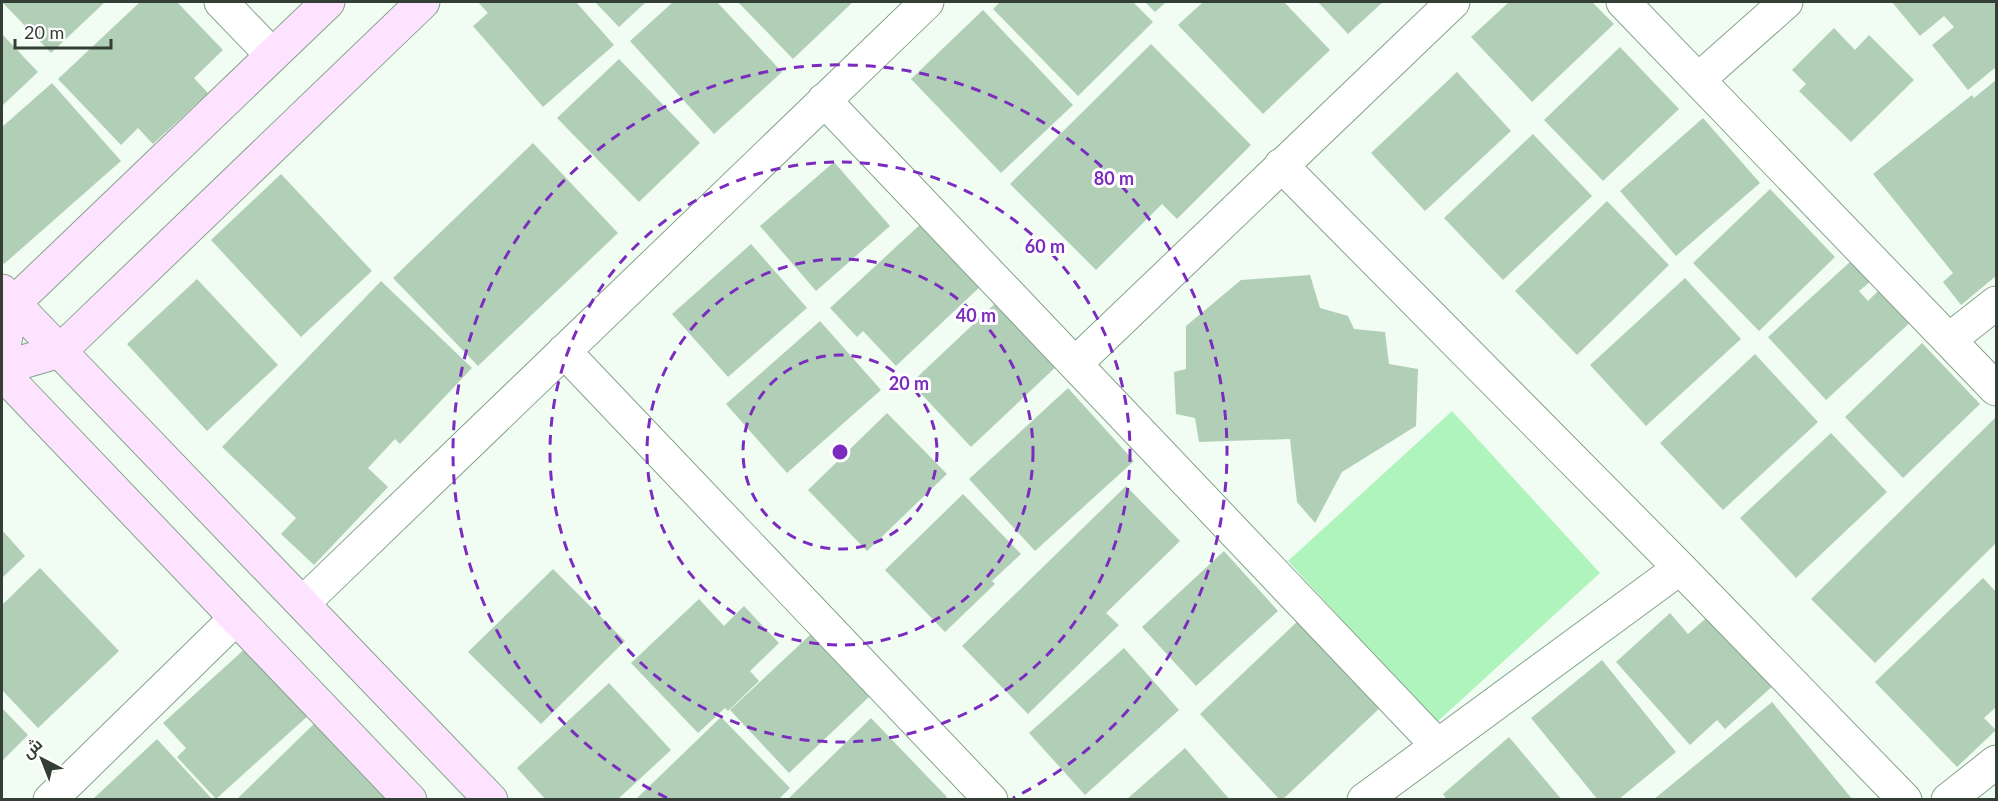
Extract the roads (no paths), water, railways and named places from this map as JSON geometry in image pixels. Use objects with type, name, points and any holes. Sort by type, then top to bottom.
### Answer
[{"type":"street","points":[[221,2],[272,55]]},
{"type":"street","points":[[2,354],[7,297],[328,2]]},
{"type":"street","points":[[2,368],[60,351],[423,2]]},
{"type":"street","points":[[303,603],[927,2]]},
{"type":"street","points":[[1076,363],[1453,2]]},
{"type":"street","points":[[1623,2],[1996,389]]},
{"type":"street","points":[[1698,80],[1786,2]]},
{"type":"street","points":[[824,100],[1437,745]]},
{"type":"street","points":[[1281,165],[1680,568],[1905,800]]},
{"type":"street","points":[[7,297],[491,800]]},
{"type":"street","points":[[1949,340],[1996,303]]},
{"type":"street","points":[[564,351],[991,800]]},
{"type":"street","points":[[2,373],[410,800]]},
{"type":"street","points":[[1364,800],[1680,568]]},
{"type":"street","points":[[50,800],[236,618]]},
{"type":"street","points":[[1948,800],[1996,762]]}]
